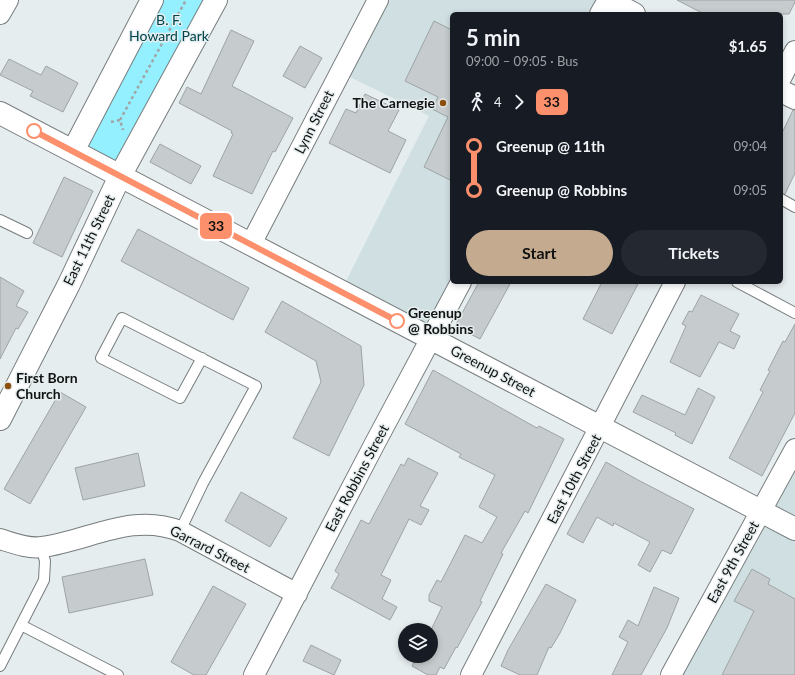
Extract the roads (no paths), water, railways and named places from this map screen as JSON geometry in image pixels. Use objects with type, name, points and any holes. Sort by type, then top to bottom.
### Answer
[{"type":"main road","points":[[73,152],[152,0]]},
{"type":"main road","name":"East 11th Street","points":[[0,419],[6,394],[69,284],[120,176],[216,0]]},
{"type":"main road","points":[[608,0],[630,12]]},
{"type":"main road","points":[[783,92],[795,98]]},
{"type":"main road","name":"Greenup Street","points":[[0,113],[795,529]]},
{"type":"street","points":[[601,12],[608,0]]},
{"type":"street","name":"Lynn Street","points":[[251,244],[376,1]]},
{"type":"street","points":[[783,74],[795,51]]},
{"type":"street","name":"East Robbins Street","points":[[254,675],[374,445],[461,284]]},
{"type":"street","name":"East 10th Street","points":[[471,675],[674,284]]},
{"type":"street","name":"East 9th Street","points":[[671,675],[795,449]]},
{"type":"street","name":"Garrard Street","points":[[0,539],[20,545],[42,547],[128,525],[169,526],[297,594]]},
{"type":"lane","points":[[783,200],[795,207]]},
{"type":"lane","points":[[0,220],[27,232]]},
{"type":"lane","points":[[741,284],[795,313]]},
{"type":"lane","points":[[180,531],[203,483],[256,386],[202,358],[122,318],[101,358],[180,398],[202,358]]},
{"type":"lane","points":[[0,666],[44,580],[45,561],[42,547]]},
{"type":"lane","points":[[20,626],[118,675]]},
{"type":"place","name":"The Carnegie","points":[[443,103]]},
{"type":"place","name":"Greenup @ Robbins","points":[[397,321]]},
{"type":"place","name":"First Born Church","points":[[8,386]]},
{"type":"park label","name":"B. F. Howard Park","points":[[169,28]]}]
